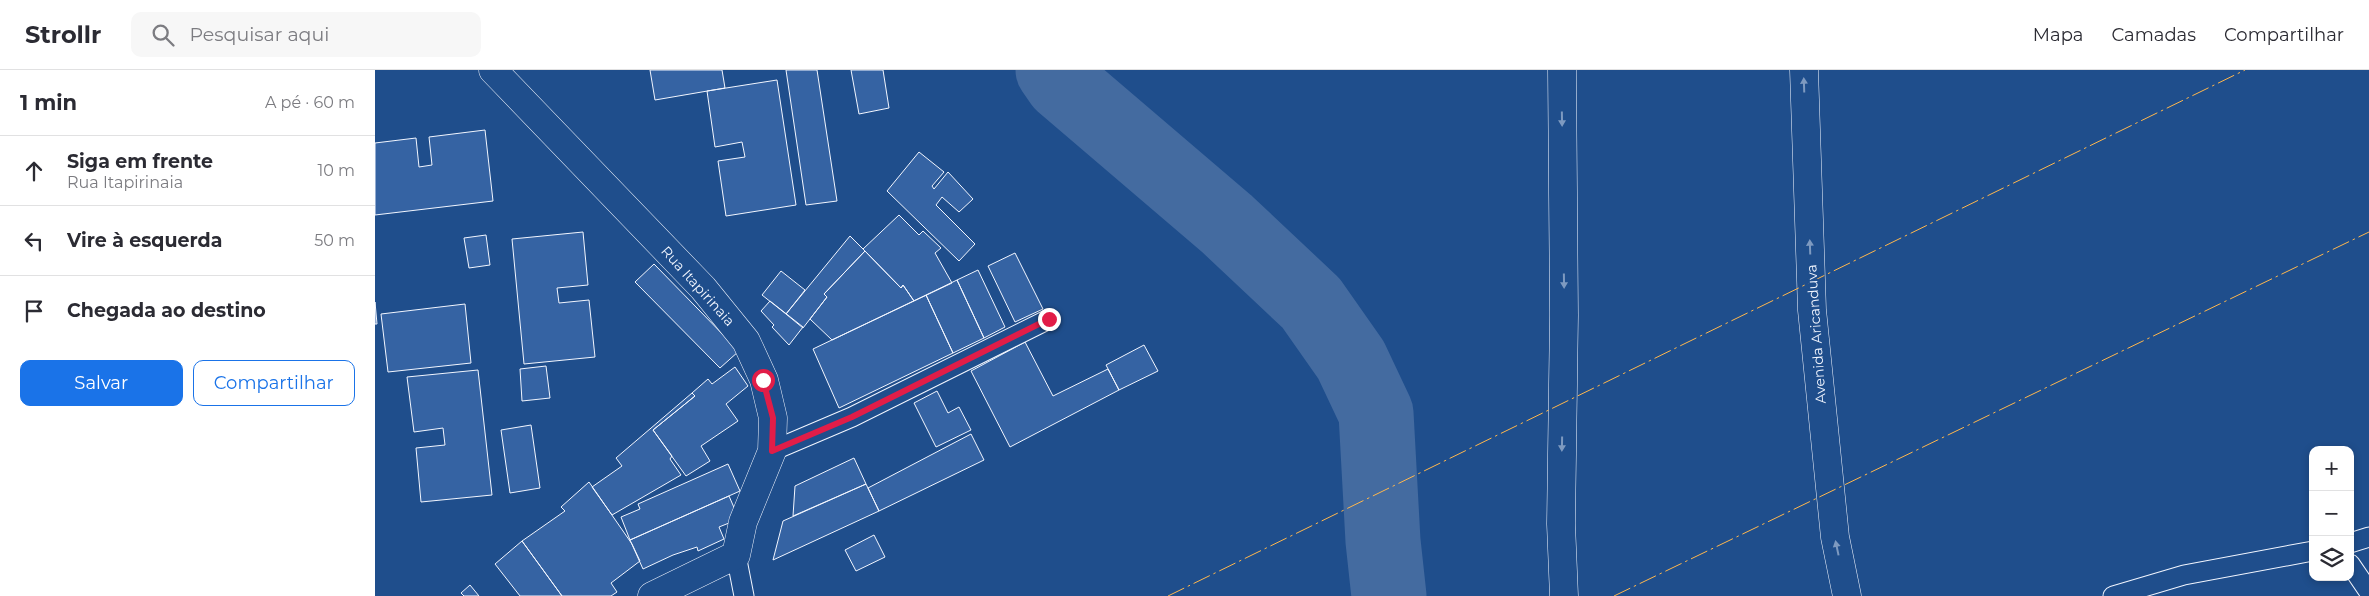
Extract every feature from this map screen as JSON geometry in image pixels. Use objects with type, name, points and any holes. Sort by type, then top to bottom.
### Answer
[{"type":"main road","name":"Rua Itapirinaia","points":[[493,70],[703,288],[746,342],[763,380],[773,418],[772,451],[743,522],[736,555]]},
{"type":"main road","points":[[1561,70],[1564,315],[1561,524],[1564,596]]},
{"type":"main road","name":"Avenida Aricanduva","points":[[1804,70],[1812,310],[1835,536],[1847,596]]},
{"type":"main road","points":[[651,596],[736,555]]},
{"type":"lane","points":[[772,451],[852,417],[1049,319]]},
{"type":"lane","points":[[2354,542],[2369,537]]},
{"type":"lane","points":[[2113,596],[2184,575],[2309,552]]},
{"type":"lane","points":[[736,555],[744,596]]},
{"type":"lane","points":[[2354,570],[2369,592]]},
{"type":"water","points":[[1383,541],[1401,596],[1373,596]]},
{"type":"building","points":[[650,70],[722,70],[725,88],[655,100]]},
{"type":"building","points":[[786,70],[817,70],[837,201],[806,205]]},
{"type":"building","points":[[851,70],[883,70],[889,108],[859,114]]},
{"type":"building","points":[[777,80],[796,205],[726,216],[718,161],[745,157],[742,142],[715,147],[707,91]]},
{"type":"building","points":[[485,130],[493,201],[375,215],[375,143],[416,138],[419,167],[432,165],[429,137]]},
{"type":"building","points":[[919,152],[944,172],[932,186],[934,189],[948,172],[973,199],[959,212],[942,197],[936,205],[975,244],[959,261],[887,191]]},
{"type":"building","points":[[899,215],[919,235],[923,231],[941,248],[935,253],[952,283],[914,301],[903,285],[901,288],[863,249]]},
{"type":"building","points":[[583,232],[588,285],[557,288],[559,303],[589,300],[595,357],[524,364],[512,239]]},
{"type":"building","points":[[486,235],[490,265],[469,268],[464,238]]},
{"type":"building","points":[[850,236],[865,251],[824,294],[827,297],[803,328],[786,314]]},
{"type":"building","points":[[865,251],[901,288],[903,285],[914,301],[832,340],[810,319],[827,297],[824,294]]},
{"type":"building","points":[[1015,253],[1043,309],[1015,322],[988,266]]},
{"type":"building","points":[[654,264],[739,351],[720,368],[635,282]]},
{"type":"building","points":[[978,270],[1005,327],[984,338],[957,280]]},
{"type":"building","points":[[781,271],[805,290],[786,314],[762,295]]},
{"type":"building","points":[[957,280],[984,338],[953,353],[926,295]]},
{"type":"building","points":[[926,295],[953,353],[839,408],[813,349]]},
{"type":"building","points":[[770,301],[803,327],[789,345],[772,327],[774,325],[761,311]]},
{"type":"building","points":[[375,302],[377,324],[375,324]]},
{"type":"building","points":[[465,304],[471,363],[388,372],[381,314]]},
{"type":"building","points":[[1025,342],[1053,396],[1108,369],[1119,390],[1010,447],[971,371]]},
{"type":"building","points":[[1144,345],[1158,371],[1119,390],[1106,365]]},
{"type":"building","points":[[546,366],[550,398],[522,401],[520,369]]},
{"type":"building","points":[[735,367],[748,386],[726,404],[738,421],[701,446],[710,461],[686,476],[653,430],[695,396],[692,393],[708,379],[712,384]]},
{"type":"building","points":[[478,370],[492,495],[421,502],[416,448],[445,445],[443,428],[414,432],[407,377]]},
{"type":"building","points":[[937,391],[948,413],[959,407],[971,430],[936,447],[914,403]]},
{"type":"building","points":[[692,393],[695,396],[653,430],[672,456],[670,459],[681,475],[612,515],[592,487],[622,466],[616,458]]},
{"type":"building","points":[[531,425],[540,488],[510,493],[501,430]]},
{"type":"building","points":[[971,434],[984,460],[879,511],[868,488]]},
{"type":"building","points":[[854,458],[866,484],[793,516],[795,486]]},
{"type":"building","points":[[728,464],[740,491],[630,540],[621,517],[640,509],[638,504]]},
{"type":"building","points":[[589,482],[632,544],[640,561],[611,583],[617,592],[611,596],[562,596],[522,541],[565,511],[561,507]]},
{"type":"building","points":[[866,484],[879,511],[773,560],[783,521]]},
{"type":"building","points":[[729,496],[739,519],[719,527],[724,539],[698,551],[697,547],[673,555],[643,569],[630,540]]},
{"type":"building","points":[[874,535],[885,557],[856,571],[845,550]]},
{"type":"building","points":[[522,541],[562,596],[520,596],[495,564]]},
{"type":"building","points":[[470,585],[479,596],[464,596],[461,593]]},
{"type":"waterway","points":[[1053,70],[1062,83],[1227,224],[1311,303],[1351,360],[1376,413],[1383,541],[1389,596]]},
{"type":"power","points":[[1168,596],[2245,70]]},
{"type":"power","points":[[1614,596],[2369,232]]},
{"type":"route","points":[[763,380],[773,418],[772,451],[892,398],[1049,319]]}]
